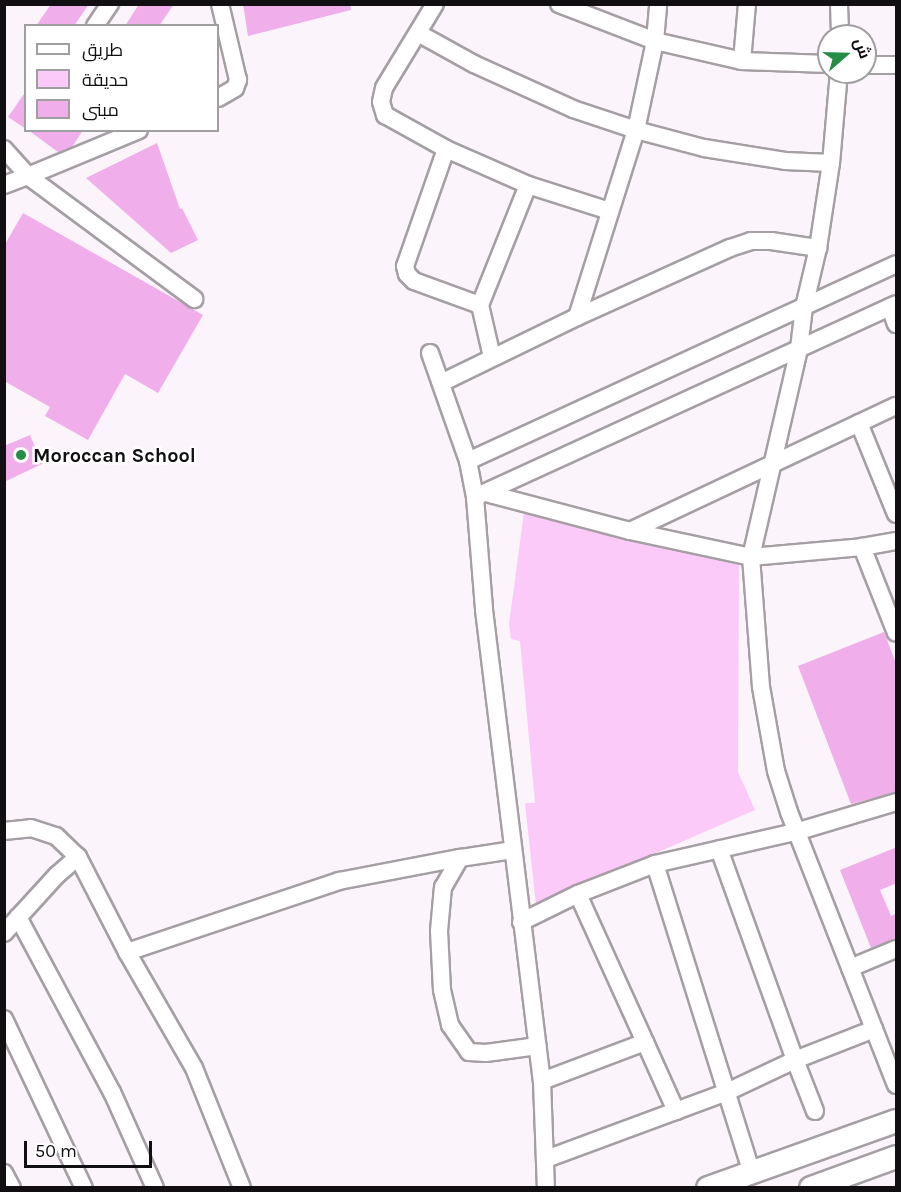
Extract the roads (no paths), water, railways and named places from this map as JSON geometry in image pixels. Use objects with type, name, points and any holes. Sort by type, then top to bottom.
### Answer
[{"type":"street","points":[[96,24],[110,4]]},
{"type":"street","points":[[219,97],[235,88],[238,80],[220,4]]},
{"type":"street","points":[[435,4],[384,88],[381,102],[385,115],[392,121],[446,149],[528,185],[610,211]]},
{"type":"street","points":[[558,4],[655,40],[742,61],[817,64]]},
{"type":"street","points":[[577,316],[636,130],[655,40],[658,4]]},
{"type":"street","points":[[742,61],[747,4]]},
{"type":"street","points":[[839,4],[840,24]]},
{"type":"street","points":[[418,33],[474,64],[573,109],[636,130],[704,148],[785,161],[831,163]]},
{"type":"street","points":[[877,64],[897,65]]},
{"type":"street","points":[[838,84],[831,163],[818,248],[804,307],[799,349],[751,557],[768,734],[780,782],[897,1085]]},
{"type":"street","points":[[4,185],[134,132]]},
{"type":"street","points":[[4,149],[28,176],[194,299]]},
{"type":"street","points":[[446,149],[405,266],[407,274],[414,281],[480,304]]},
{"type":"street","points":[[492,357],[480,304],[528,185]]},
{"type":"street","points":[[441,383],[577,316],[751,241],[771,241],[818,248]]},
{"type":"street","points":[[468,461],[897,264]]},
{"type":"street","points":[[481,495],[893,306],[897,324]]},
{"type":"street","points":[[430,353],[481,495],[484,610],[542,1081],[546,1188]]},
{"type":"street","points":[[630,531],[771,463],[897,406]]},
{"type":"street","points":[[859,423],[897,514]]},
{"type":"street","points":[[481,495],[751,557],[862,547],[897,541]]},
{"type":"street","points":[[862,547],[897,633]]},
{"type":"street","points":[[521,922],[578,894],[655,864],[799,831],[897,802]]},
{"type":"street","points":[[4,831],[31,828],[56,836],[78,857],[127,952],[194,1068],[242,1188]]},
{"type":"street","points":[[719,849],[814,1111]]},
{"type":"street","points":[[127,952],[339,881],[513,850]]},
{"type":"street","points":[[4,933],[57,875],[78,857]]},
{"type":"street","points":[[460,858],[443,887],[440,898],[442,990],[450,1025],[463,1047],[471,1053],[538,1046]]},
{"type":"street","points":[[655,864],[752,1173]]},
{"type":"street","points":[[578,894],[676,1111]]},
{"type":"street","points":[[18,917],[112,1092],[155,1188]]},
{"type":"street","points":[[850,968],[897,949]]},
{"type":"street","points":[[4,1019],[84,1188]]},
{"type":"street","points":[[546,1159],[727,1092],[795,1059],[874,1029]]},
{"type":"street","points":[[542,1081],[645,1042]]},
{"type":"street","points":[[708,1188],[897,1121]]},
{"type":"street","points":[[811,1188],[897,1157]]},
{"type":"street","points":[[4,1173],[12,1188]]},
{"type":"place","name":"Moroccan School","points":[[21,455]]}]
